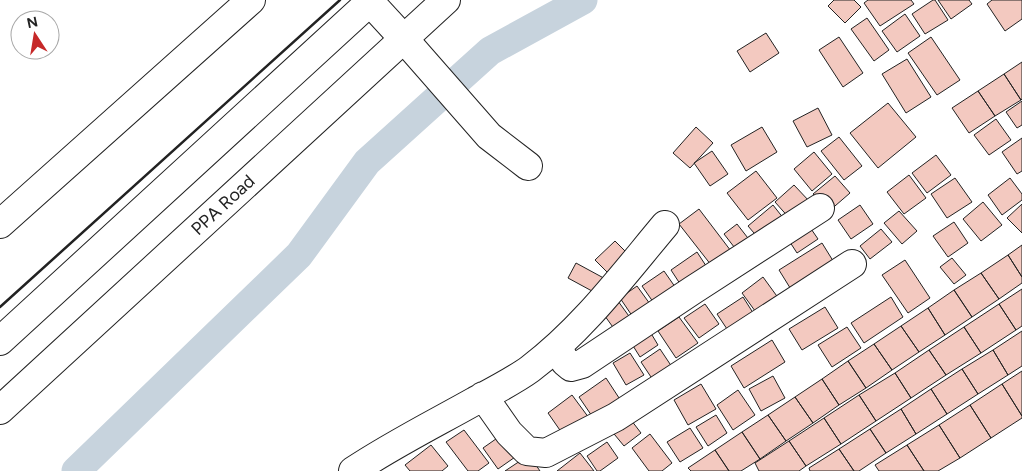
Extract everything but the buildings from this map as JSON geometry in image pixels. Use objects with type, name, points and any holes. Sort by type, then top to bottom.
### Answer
[{"type":"main road","points":[[0,224],[251,0]]},
{"type":"main road","name":"PPA Road","points":[[0,410],[446,0]]},
{"type":"main road","points":[[0,341],[371,1],[489,136],[528,166]]},
{"type":"main road","points":[[558,346],[565,362],[571,367],[582,364],[820,208]]},
{"type":"main road","points":[[353,471],[378,454],[529,370],[558,346],[595,307],[665,225]]},
{"type":"main road","points":[[483,396],[509,433],[526,451],[546,453],[616,417],[852,264]]},
{"type":"waterway","points":[[76,471],[299,255],[367,162],[490,51],[583,0]]},
{"type":"wall","points":[[0,307],[340,0]]}]
